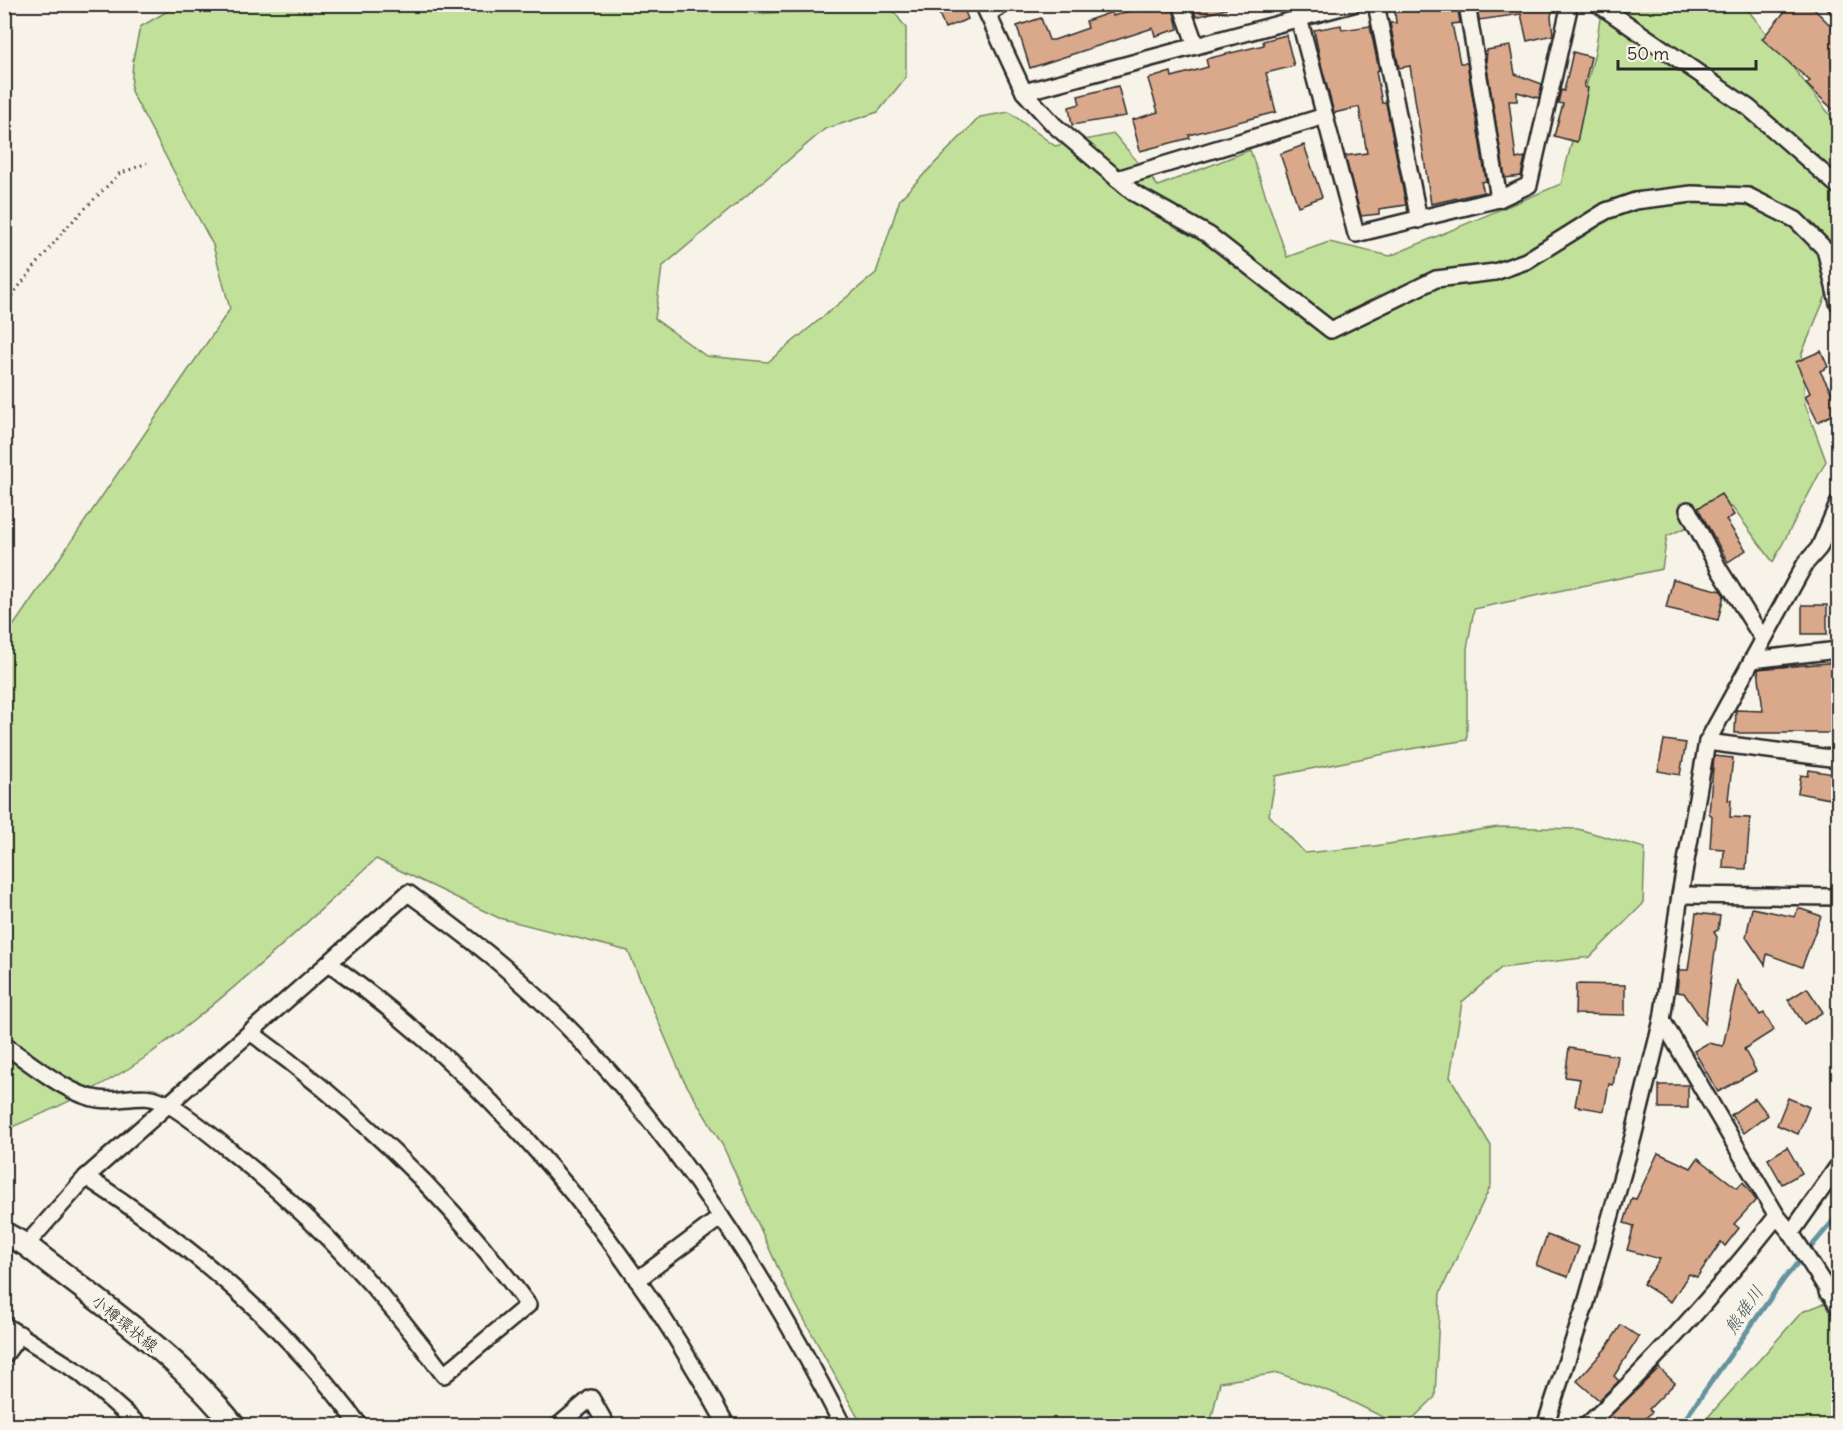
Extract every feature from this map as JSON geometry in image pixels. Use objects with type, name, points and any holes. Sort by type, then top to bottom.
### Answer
[{"type":"main road","name":"小樽環状線","points":[[4,1233],[26,1245],[165,1355],[221,1408],[234,1425]]},
{"type":"street","points":[[1004,4],[986,9],[1024,92],[1054,125],[1134,193],[1209,235],[1331,330],[1436,279],[1495,272],[1526,261],[1606,212],[1635,201],[1692,194],[1748,196],[1796,220],[1825,249],[1835,277],[1839,303]]},
{"type":"street","points":[[1181,4],[1196,46]]},
{"type":"street","points":[[1024,92],[1336,6],[1353,4]]},
{"type":"street","points":[[1376,4],[1419,220]]},
{"type":"street","points":[[1467,4],[1499,199]]},
{"type":"street","points":[[1299,18],[1356,234],[1499,199],[1529,185],[1570,4]]},
{"type":"street","points":[[1598,4],[1749,108],[1839,186]]},
{"type":"street","points":[[1835,4],[1839,8]]},
{"type":"street","points":[[1117,179],[1324,116]]},
{"type":"street","points":[[1545,1425],[1586,1303],[1634,1137],[1662,1020],[1680,895],[1707,742],[1805,564],[1819,548],[1839,504]]},
{"type":"street","points":[[1688,510],[1719,569],[1763,639]]},
{"type":"street","points":[[1752,660],[1839,650]]},
{"type":"street","points":[[1707,742],[1839,759]]},
{"type":"street","points":[[26,1245],[86,1177],[408,894],[481,949],[550,1011],[634,1102],[721,1217],[773,1297],[843,1425]]},
{"type":"street","points":[[1680,895],[1839,897]]},
{"type":"street","points":[[329,963],[378,998],[471,1079],[554,1171],[637,1280],[728,1425]]},
{"type":"street","points":[[1662,1020],[1777,1216],[1812,1266],[1833,1287],[1839,1306]]},
{"type":"street","points":[[4,1045],[74,1091],[99,1100],[147,1096],[168,1104],[231,1151],[308,1218],[391,1308],[444,1375],[528,1305],[471,1233],[390,1146],[345,1105],[250,1032]]},
{"type":"street","points":[[1795,1239],[1839,1166]]},
{"type":"street","points":[[86,1177],[163,1229],[233,1286],[315,1369],[360,1425]]},
{"type":"street","points":[[1586,1425],[1624,1390],[1688,1320],[1736,1267],[1777,1216]]},
{"type":"street","points":[[637,1280],[721,1217]]},
{"type":"street","points":[[4,1325],[80,1373],[140,1425]]},
{"type":"street","points":[[4,1356],[20,1334]]},
{"type":"street","points":[[558,1425],[591,1398],[607,1425]]},
{"type":"path","points":[[4,116],[13,123]]},
{"type":"path","points":[[4,305],[66,228],[119,174],[147,163]]},
{"type":"green space","points":[[750,4],[755,14],[889,5],[906,28],[906,77],[878,112],[825,129],[662,267],[655,319],[706,356],[768,362],[876,273],[900,199],[980,117],[1009,112],[1055,146],[1114,134],[1158,186],[1250,150],[1287,257],[1329,242],[1390,256],[1561,184],[1595,52],[1602,5],[1744,5],[1838,125],[1838,267],[1802,353],[1805,404],[1826,461],[1773,562],[1732,507],[1667,536],[1662,569],[1474,609],[1467,649],[1467,740],[1404,750],[1276,776],[1269,815],[1305,853],[1375,846],[1498,827],[1578,829],[1645,848],[1643,904],[1590,957],[1501,968],[1462,1002],[1450,1077],[1491,1146],[1491,1185],[1440,1293],[1435,1397],[1406,1425],[1399,1425],[1336,1394],[1278,1373],[1220,1382],[1210,1425],[862,1425],[788,1290],[723,1146],[683,1079],[628,951],[499,918],[376,859],[233,988],[143,1059],[93,1089],[5,1130],[5,638],[230,309],[213,245],[131,91],[133,60],[140,27],[178,5]]},
{"type":"green space","points":[[1838,1298],[1838,1425],[1700,1426],[1802,1312]]},
{"type":"building","points":[[935,4],[962,4],[968,19],[945,28]]},
{"type":"building","points":[[1172,4],[1178,29],[1155,36],[1153,28],[1030,68],[1017,26],[1041,18],[1049,40],[1054,40],[1088,28],[1086,21],[1112,12],[1113,16],[1143,7],[1145,11]]},
{"type":"building","points":[[1192,4],[1225,4],[1226,9],[1196,17]]},
{"type":"building","points":[[1394,4],[1457,4],[1460,23],[1452,24],[1460,63],[1467,63],[1486,181],[1481,182],[1484,192],[1431,204],[1410,66],[1399,68],[1390,23],[1396,23]]},
{"type":"building","points":[[1477,4],[1554,4],[1551,16],[1553,35],[1527,41],[1521,14],[1479,20]]},
{"type":"building","points":[[1791,4],[1809,4],[1839,34],[1839,115],[1806,84],[1810,81],[1762,39]]},
{"type":"building","points":[[1341,25],[1342,30],[1370,26],[1379,70],[1376,71],[1382,103],[1386,103],[1406,205],[1379,209],[1379,214],[1361,216],[1345,156],[1367,153],[1359,107],[1334,113],[1314,30]]},
{"type":"building","points":[[1286,35],[1294,66],[1266,73],[1276,112],[1189,135],[1190,138],[1140,151],[1132,120],[1158,112],[1148,79],[1171,72],[1172,77],[1208,67],[1206,59],[1264,45],[1263,41]]},
{"type":"building","points":[[1510,46],[1515,74],[1542,84],[1539,98],[1517,92],[1517,101],[1509,101],[1516,159],[1525,157],[1521,176],[1505,178],[1486,62],[1487,50]]},
{"type":"building","points":[[1573,52],[1591,57],[1584,87],[1588,88],[1577,142],[1554,136],[1563,104],[1558,103],[1561,90],[1564,91]]},
{"type":"building","points":[[1118,86],[1126,116],[1072,125],[1069,107],[1080,104],[1078,96]]},
{"type":"building","points":[[1304,145],[1322,197],[1298,206],[1280,154]]},
{"type":"building","points":[[1821,351],[1828,367],[1820,371],[1839,406],[1839,411],[1818,422],[1805,396],[1810,393],[1796,362]]},
{"type":"building","points":[[1721,494],[1734,515],[1726,520],[1746,550],[1728,562],[1698,508]]},
{"type":"building","points":[[1673,579],[1721,591],[1724,595],[1718,620],[1666,608]]},
{"type":"building","points":[[1802,605],[1827,605],[1827,634],[1802,634]]},
{"type":"building","points":[[1839,662],[1839,733],[1735,733],[1736,710],[1763,711],[1758,669]]},
{"type":"building","points":[[1664,740],[1686,743],[1680,775],[1658,771]]},
{"type":"building","points":[[1714,756],[1733,758],[1728,800],[1731,800],[1730,817],[1750,818],[1746,869],[1723,868],[1724,849],[1710,848],[1712,816],[1709,813]]},
{"type":"building","points":[[1809,770],[1834,774],[1830,799],[1798,793],[1801,775],[1808,776]]},
{"type":"building","points":[[1752,908],[1795,917],[1798,908],[1821,916],[1802,967],[1767,954],[1765,965],[1746,937]]},
{"type":"building","points":[[1696,913],[1720,916],[1718,930],[1714,932],[1717,937],[1705,1024],[1684,993],[1677,992],[1679,970],[1688,970]]},
{"type":"building","points":[[1737,981],[1760,1015],[1764,1013],[1774,1030],[1744,1049],[1756,1071],[1718,1092],[1694,1051],[1708,1043],[1723,1046]]},
{"type":"building","points":[[1576,984],[1625,985],[1625,1015],[1575,1014]]},
{"type":"building","points":[[1807,988],[1823,1012],[1804,1024],[1788,1000]]},
{"type":"building","points":[[1569,1048],[1618,1056],[1613,1085],[1609,1084],[1604,1111],[1575,1106],[1580,1079],[1565,1077]]},
{"type":"building","points":[[1659,1085],[1688,1085],[1688,1108],[1659,1108]]},
{"type":"building","points":[[1755,1098],[1768,1115],[1744,1133],[1731,1115]]},
{"type":"building","points":[[1788,1098],[1809,1107],[1798,1134],[1777,1125]]},
{"type":"building","points":[[1787,1147],[1802,1173],[1782,1184],[1768,1159]]},
{"type":"building","points":[[1658,1153],[1691,1168],[1698,1158],[1737,1188],[1743,1182],[1756,1200],[1734,1224],[1739,1228],[1725,1246],[1721,1242],[1697,1277],[1689,1274],[1671,1302],[1643,1284],[1660,1259],[1627,1250],[1634,1226],[1624,1223],[1632,1198],[1636,1199]]},
{"type":"building","points":[[1547,1235],[1579,1247],[1568,1277],[1536,1265]]},
{"type":"building","points":[[1621,1325],[1639,1337],[1614,1376],[1619,1381],[1599,1400],[1577,1381],[1606,1348]]},
{"type":"building","points":[[1659,1368],[1675,1383],[1649,1409],[1652,1412],[1639,1425],[1601,1425]]},
{"type":"waterway","name":"熊碓川","points":[[1680,1426],[1784,1279],[1838,1215]]}]
